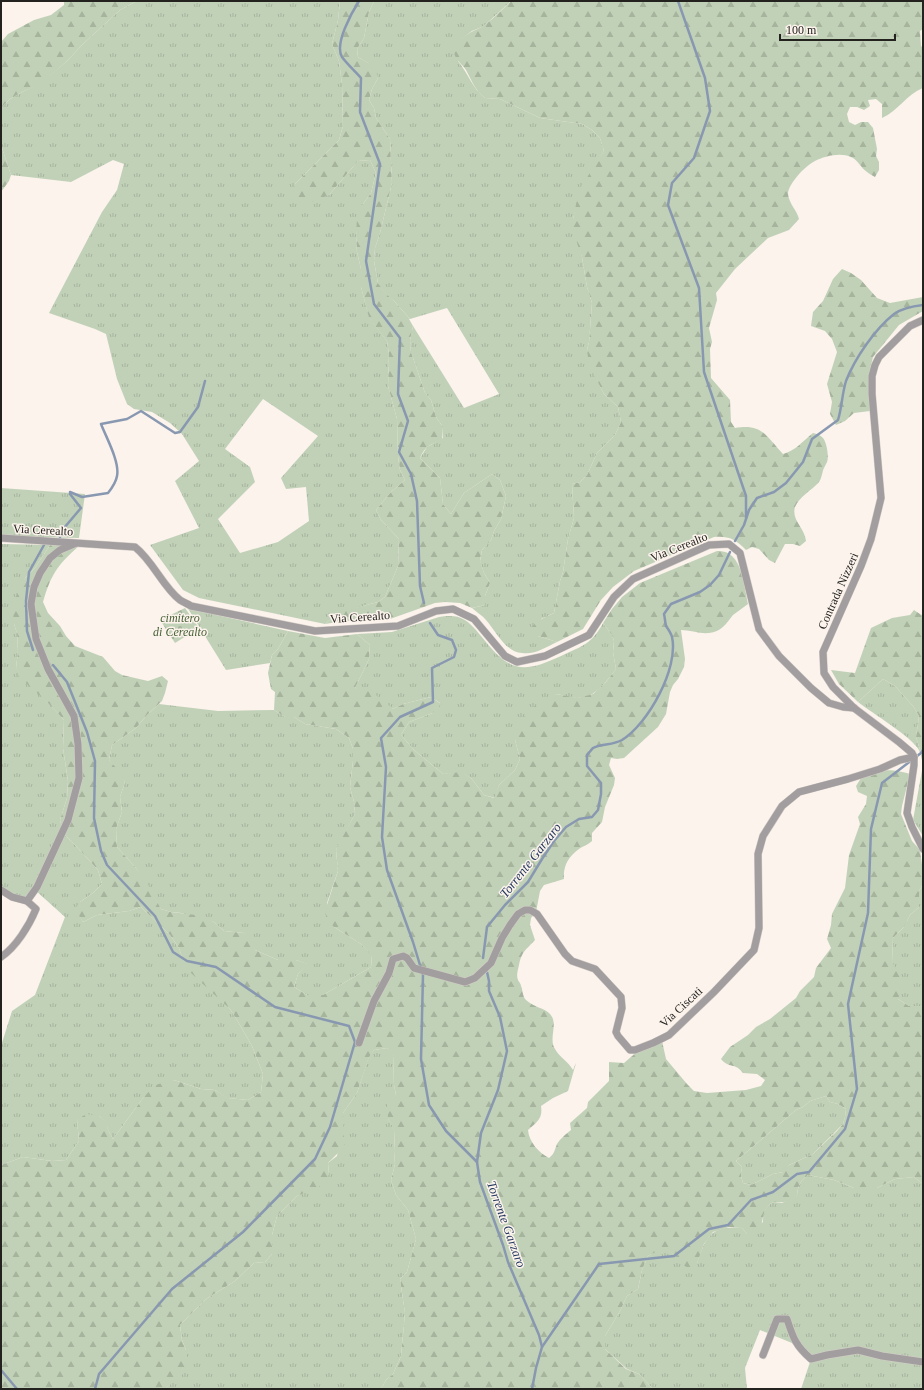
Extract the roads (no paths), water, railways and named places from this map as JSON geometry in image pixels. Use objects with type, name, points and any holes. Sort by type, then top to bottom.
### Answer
[{"type":"street","name":"Contrada Nizzeri","points":[[913,755],[854,708],[833,687],[824,673],[823,652],[861,566],[871,539],[880,506],[881,498],[872,394],[872,376],[875,365],[879,357],[910,326],[923,320]]},
{"type":"street","name":"Via Cerealto","points":[[1,538],[135,546],[143,553],[174,594],[191,606],[315,631],[398,626],[436,611],[453,609],[474,619],[505,656],[517,662],[545,656],[589,635],[614,597],[633,579],[709,545],[729,544],[740,553],[759,629],[779,656],[829,704],[854,708]]},
{"type":"street","points":[[27,901],[37,887],[68,820],[79,778],[78,744],[74,716],[48,669],[36,639],[31,604],[34,587],[50,558],[60,550],[77,542]]},
{"type":"street","points":[[913,755],[914,765],[907,813],[912,827],[923,848]]},
{"type":"street","name":"Via Ciscati","points":[[359,1043],[374,1000],[389,973],[393,959],[403,956],[414,968],[465,982],[482,973],[490,963],[510,924],[518,914],[525,910],[530,910],[537,914],[572,961],[595,969],[622,997],[622,1008],[616,1032],[630,1050],[635,1050],[669,1035],[714,992],[754,950],[759,928],[758,854],[763,836],[782,806],[799,792],[880,769],[913,755]]},
{"type":"street","points":[[1,890],[12,897],[27,901],[36,909],[15,944],[1,957]]},
{"type":"street","points":[[763,1355],[777,1319],[787,1319],[793,1339],[803,1352],[811,1359],[858,1350],[882,1356],[923,1362]]},
{"type":"waterway","points":[[359,1],[345,28],[340,44],[340,51],[344,60],[361,78],[360,112],[380,164],[366,261],[374,304],[400,338],[398,394],[408,421],[399,452],[411,474],[417,501],[420,586],[424,603]]},
{"type":"waterway","points":[[678,1],[705,78],[710,111],[694,158],[672,183],[668,205],[699,288],[704,372],[746,496],[746,518]]},
{"type":"waterway","name":"Torrente Garzaro","points":[[735,541],[744,525],[749,510],[757,498],[774,492],[786,483],[803,462],[812,439],[838,420],[846,381],[866,344],[894,314],[908,308],[923,305]]},
{"type":"waterway","points":[[60,537],[64,528],[81,508],[70,492],[82,497],[108,493],[116,480],[116,464],[101,424],[127,419],[141,411],[175,433],[180,432],[198,407],[205,381]]},
{"type":"waterway","points":[[33,650],[27,631],[26,601],[29,572],[44,545]]},
{"type":"waterway","name":"Torrente Garzaro","points":[[483,958],[487,927],[505,905],[528,882],[554,841],[566,827],[579,819],[592,817],[598,810],[601,794],[601,783],[587,766],[587,755],[593,748],[622,740],[642,722],[651,709],[666,679],[671,664],[673,650],[672,637],[666,626],[664,614],[671,604],[700,592],[710,585],[719,575],[730,552]]},
{"type":"waterway","points":[[430,623],[438,635],[452,640],[456,650],[454,657],[432,668],[433,702],[400,717],[381,738],[386,767],[382,837],[387,870],[413,942],[423,975],[421,1059],[429,1105],[446,1131],[477,1162]]},
{"type":"waterway","points":[[53,665],[67,682],[87,732],[95,761],[94,818],[101,851],[107,865],[155,916],[173,952],[187,961],[216,967],[275,1007],[349,1026],[355,1042],[330,1127],[315,1159],[243,1232],[172,1289],[99,1374],[95,1389]]},
{"type":"waterway","points":[[542,1347],[599,1264],[674,1256],[709,1229],[728,1225],[751,1200],[773,1192],[797,1174],[809,1172],[845,1129],[857,1089],[848,1004],[868,913],[871,829],[882,783],[923,750]]},
{"type":"waterway","name":"Torrente Garzaro","points":[[487,972],[489,991],[500,1017],[507,1051],[498,1090],[481,1133],[477,1162],[480,1182],[508,1262],[539,1335],[542,1347],[532,1389]]},
{"type":"waterway","points":[[1,1370],[17,1389]]},
{"type":"park label","name":"cimitero di Cerealto","points":[[180,625]]}]
